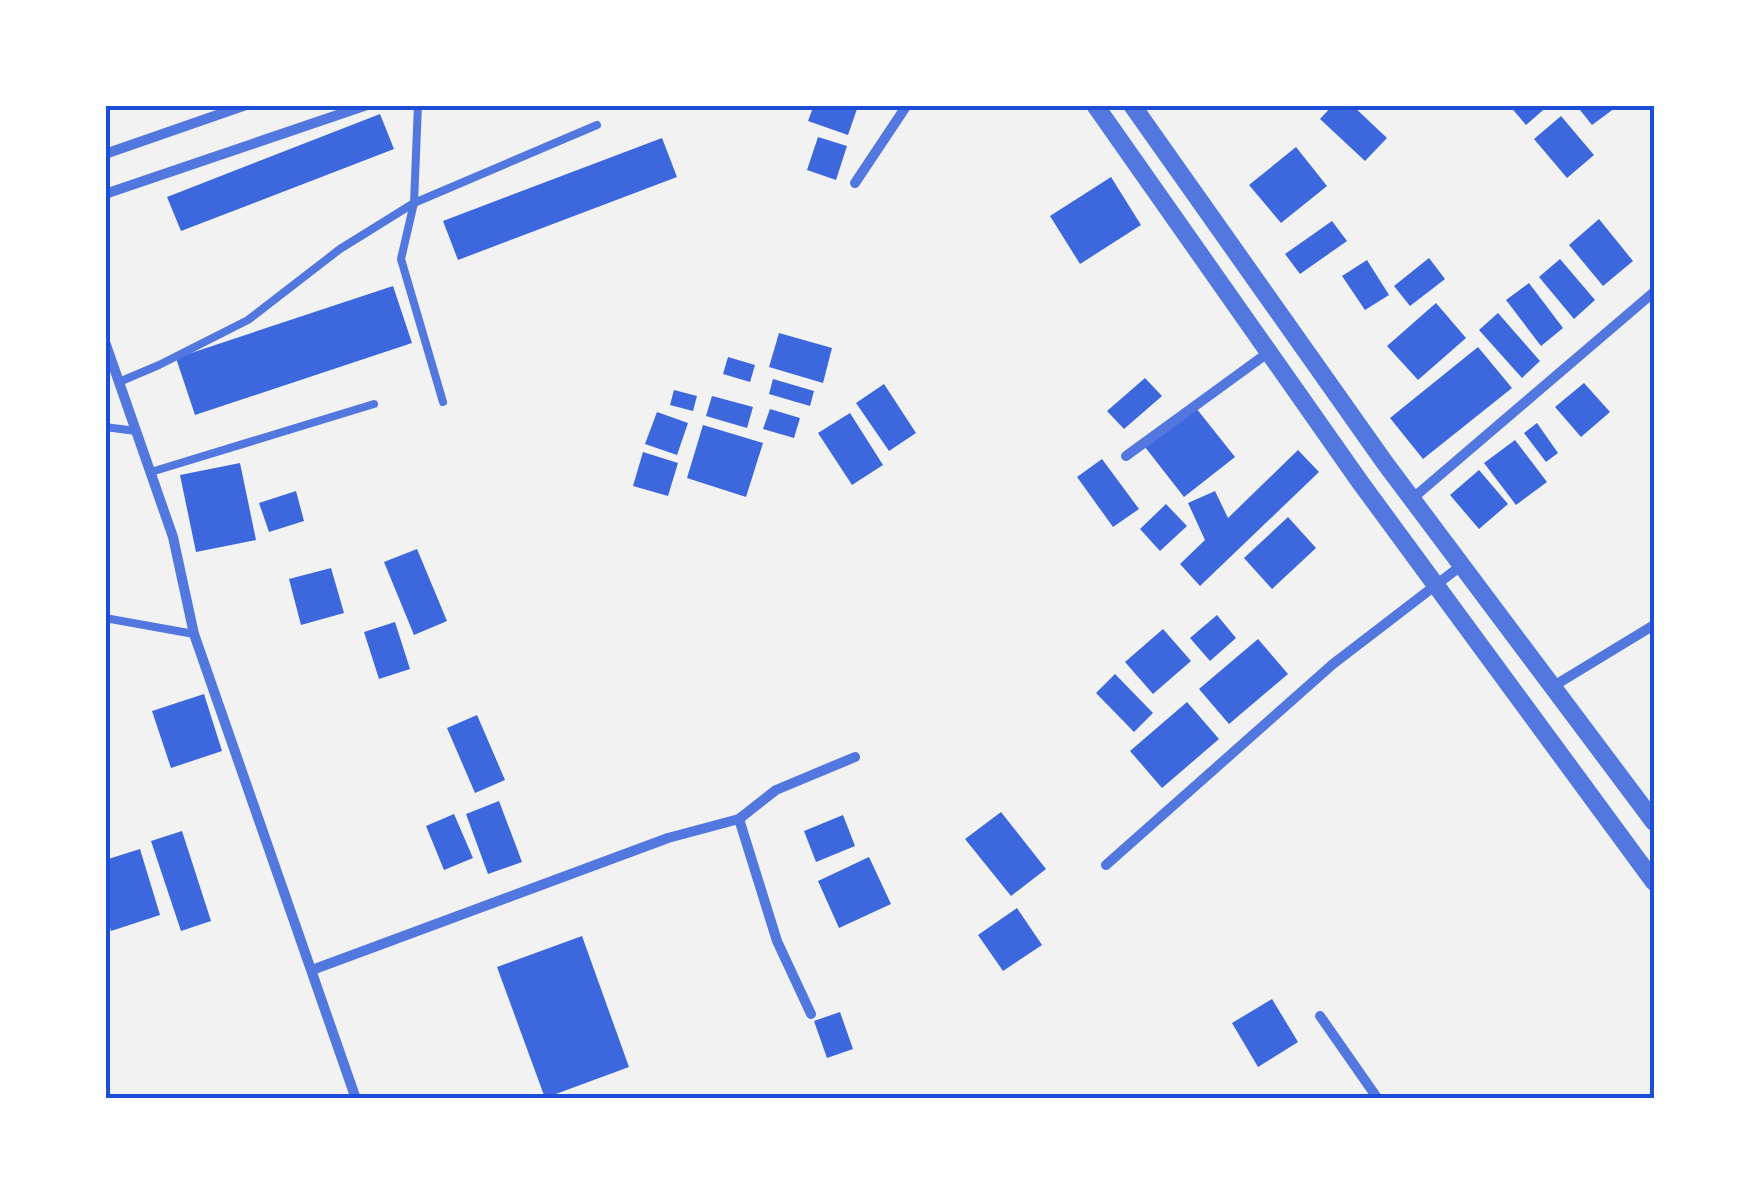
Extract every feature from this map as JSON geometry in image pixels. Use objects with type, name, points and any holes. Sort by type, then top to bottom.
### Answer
[{"type":"street","points":[[105,154],[246,105]]},
{"type":"street","points":[[105,194],[367,105]]},
{"type":"street","points":[[855,183],[907,105]]},
{"type":"street","points":[[1095,105],[1437,586],[1654,882]]},
{"type":"street","points":[[1132,105],[1386,463],[1654,822]]},
{"type":"street","points":[[1158,195],[1184,179]]},
{"type":"street","points":[[1413,498],[1654,292]]},
{"type":"street","points":[[105,342],[173,537],[194,634],[356,1099]]},
{"type":"street","points":[[1126,456],[1269,352]]},
{"type":"street","points":[[1106,865],[1333,664],[1462,565]]},
{"type":"street","points":[[1552,687],[1654,625]]},
{"type":"street","points":[[312,970],[668,838],[739,819],[776,790],[854,757]]},
{"type":"street","points":[[739,819],[778,942],[811,1014]]},
{"type":"street","points":[[1320,1016],[1378,1099]]},
{"type":"lane","points":[[418,105],[414,203],[400,259],[444,402]]},
{"type":"lane","points":[[119,382],[248,320],[340,248],[414,203],[597,125]]},
{"type":"lane","points":[[151,472],[374,404]]},
{"type":"lane","points":[[105,426],[136,431]]},
{"type":"lane","points":[[105,618],[194,634]]},
{"type":"building","points":[[814,105],[857,109],[848,135],[808,121]]},
{"type":"building","points":[[1333,105],[1352,105],[1387,138],[1365,161],[1320,119]]},
{"type":"building","points":[[1509,105],[1549,105],[1526,125]]},
{"type":"building","points":[[1576,105],[1619,105],[1592,125]]},
{"type":"building","points":[[380,114],[394,149],[181,231],[167,197]]},
{"type":"building","points":[[1561,116],[1594,155],[1567,178],[1534,139]]},
{"type":"building","points":[[818,137],[847,146],[836,180],[807,170]]},
{"type":"building","points":[[662,138],[677,177],[458,260],[443,221]]},
{"type":"building","points":[[1296,147],[1327,186],[1281,223],[1249,185]]},
{"type":"building","points":[[1111,177],[1141,225],[1080,264],[1050,216]]},
{"type":"building","points":[[1599,219],[1633,261],[1603,286],[1569,245]]},
{"type":"building","points":[[1332,221],[1347,241],[1300,274],[1285,254]]},
{"type":"building","points":[[1429,258],[1445,279],[1410,306],[1394,286]]},
{"type":"building","points":[[1560,259],[1595,300],[1574,319],[1539,277]]},
{"type":"building","points":[[1367,260],[1389,295],[1365,310],[1342,276]]},
{"type":"building","points":[[1529,283],[1563,328],[1541,346],[1506,300]]},
{"type":"building","points":[[393,286],[412,343],[195,415],[176,358]]},
{"type":"building","points":[[1436,303],[1466,338],[1418,380],[1387,346]]},
{"type":"building","points":[[1498,313],[1540,361],[1522,378],[1479,330]]},
{"type":"building","points":[[779,333],[832,348],[823,383],[769,367]]},
{"type":"building","points":[[1478,347],[1512,388],[1423,459],[1390,418]]},
{"type":"building","points":[[728,357],[755,365],[750,382],[723,374]]},
{"type":"building","points":[[1145,378],[1162,396],[1124,429],[1107,411]]},
{"type":"building","points":[[773,379],[814,391],[810,406],[769,394]]},
{"type":"building","points":[[1584,383],[1610,412],[1581,437],[1555,407]]},
{"type":"building","points":[[884,384],[916,433],[889,451],[856,403]]},
{"type":"building","points":[[674,390],[697,396],[693,411],[670,405]]},
{"type":"building","points":[[712,396],[753,407],[747,428],[706,416]]},
{"type":"building","points":[[1196,408],[1235,457],[1184,497],[1145,447]]},
{"type":"building","points":[[770,409],[800,418],[794,438],[763,429]]},
{"type":"building","points":[[657,412],[688,423],[677,455],[645,444]]},
{"type":"building","points":[[850,413],[883,465],[852,485],[818,433]]},
{"type":"building","points":[[1537,423],[1558,453],[1546,462],[1524,433]]},
{"type":"building","points":[[703,425],[763,443],[746,497],[687,478]]},
{"type":"building","points":[[1515,440],[1547,482],[1516,505],[1484,463]]},
{"type":"building","points":[[1298,450],[1319,472],[1200,586],[1180,564],[1205,540],[1188,503],[1215,491],[1228,518]]},
{"type":"building","points":[[643,452],[678,463],[668,496],[633,486]]},
{"type":"building","points":[[1102,459],[1139,509],[1113,527],[1077,477]]},
{"type":"building","points":[[240,463],[256,540],[196,552],[180,475]]},
{"type":"building","points":[[1479,470],[1508,504],[1479,529],[1450,495]]},
{"type":"building","points":[[296,491],[304,521],[269,532],[259,503]]},
{"type":"building","points":[[1166,504],[1187,526],[1160,551],[1140,529]]},
{"type":"building","points":[[1288,517],[1316,548],[1272,589],[1244,558]]},
{"type":"building","points":[[417,549],[447,621],[414,635],[384,562]]},
{"type":"building","points":[[331,568],[344,613],[301,625],[289,579]]},
{"type":"building","points":[[1217,615],[1236,638],[1210,661],[1190,638]]},
{"type":"building","points":[[395,622],[410,669],[379,679],[364,632]]},
{"type":"building","points":[[1163,629],[1191,661],[1153,694],[1125,662]]},
{"type":"building","points":[[1258,639],[1288,674],[1229,724],[1199,689]]},
{"type":"building","points":[[1115,674],[1153,713],[1134,732],[1096,693]]},
{"type":"building","points":[[204,694],[222,751],[171,768],[152,711]]},
{"type":"building","points":[[1187,702],[1219,739],[1162,788],[1130,751]]},
{"type":"building","points":[[477,715],[505,780],[475,793],[447,728]]},
{"type":"building","points":[[499,801],[522,862],[488,874],[466,814]]},
{"type":"building","points":[[1001,812],[1046,869],[1011,896],[965,839]]},
{"type":"building","points":[[454,814],[473,858],[444,870],[426,826]]},
{"type":"building","points":[[843,815],[855,846],[816,862],[804,831]]},
{"type":"building","points":[[182,831],[211,921],[181,931],[151,841]]},
{"type":"building","points":[[140,849],[160,915],[111,931],[105,912],[105,860]]},
{"type":"building","points":[[869,857],[891,904],[839,928],[818,881]]},
{"type":"building","points":[[1017,908],[1042,945],[1003,971],[978,935]]},
{"type":"building","points":[[582,936],[629,1067],[545,1098],[497,967]]},
{"type":"building","points":[[1272,999],[1298,1042],[1258,1067],[1232,1023]]},
{"type":"building","points":[[840,1012],[853,1049],[827,1058],[814,1021]]}]
